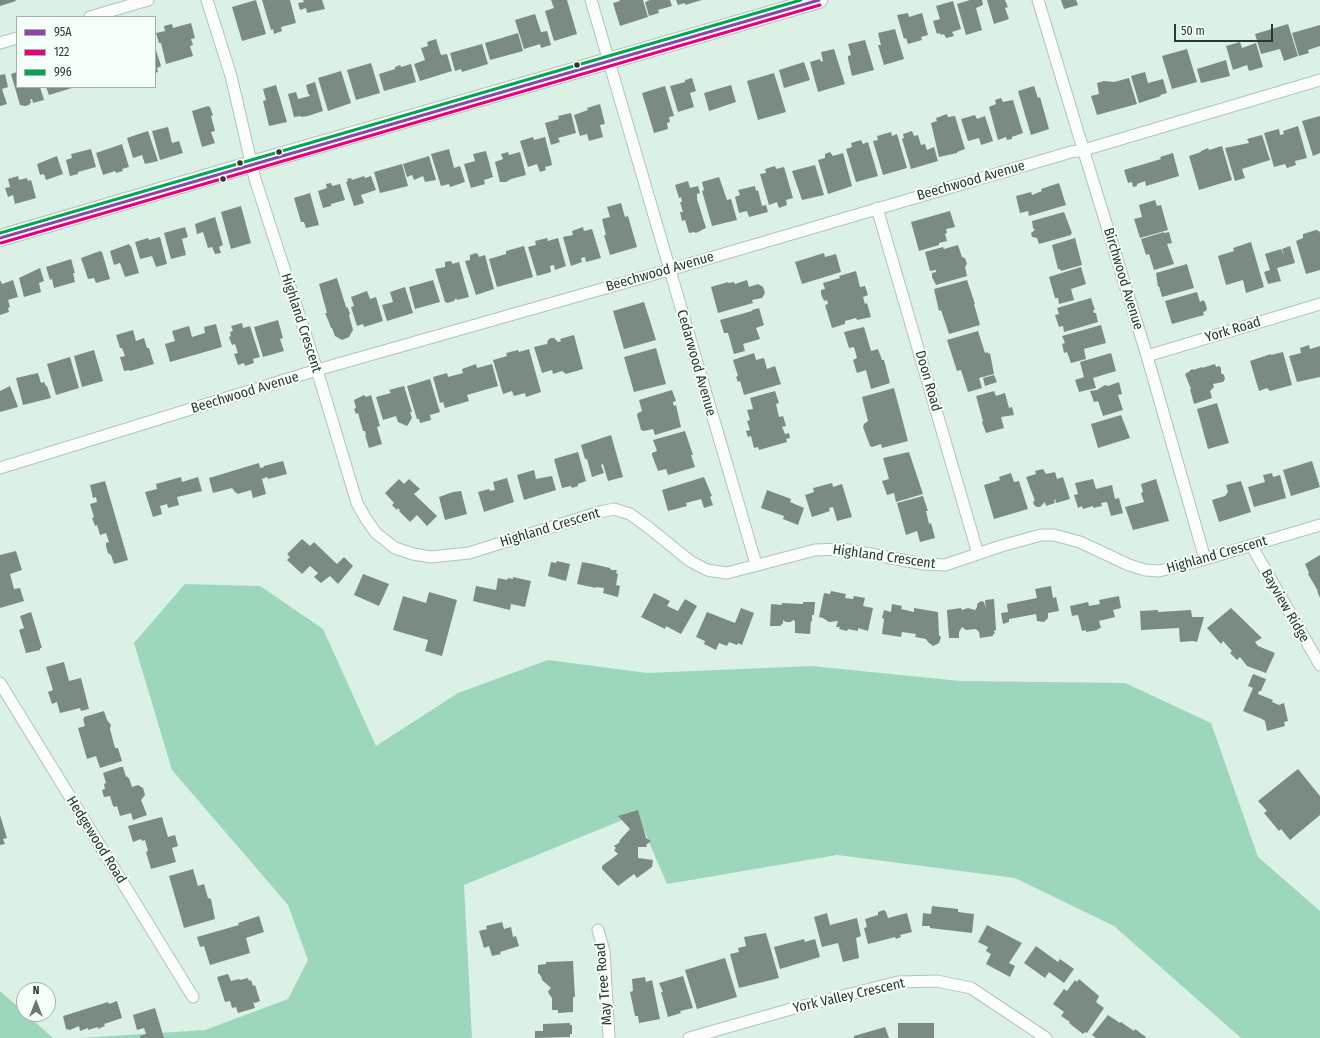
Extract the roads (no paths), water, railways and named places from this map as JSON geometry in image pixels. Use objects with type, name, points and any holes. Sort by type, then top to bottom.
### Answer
[{"type":"main road","points":[[0,238],[819,0]]},
{"type":"street","points":[[93,16],[148,0]]},
{"type":"street","name":"Highland Crescent","points":[[207,0],[231,76],[255,179],[317,370],[357,503],[376,533],[395,548],[413,554],[430,557],[469,553],[614,509],[630,514],[690,561],[707,570],[727,573],[756,564],[815,550],[843,549],[924,564],[945,565],[1026,538],[1041,535],[1054,535],[1080,542],[1129,565],[1145,570],[1159,571],[1320,525]]},
{"type":"street","name":"Cedarwood Avenue","points":[[591,0],[756,564]]},
{"type":"street","name":"Birchwood Avenue","points":[[1038,0],[1147,356],[1205,559]]},
{"type":"street","points":[[0,43],[16,38]]},
{"type":"street","name":"Beechwood Avenue","points":[[0,468],[317,370],[669,270],[1320,80]]},
{"type":"street","name":"Doon Road","points":[[878,208],[978,554]]},
{"type":"street","name":"York Road","points":[[1147,356],[1320,304]]},
{"type":"street","name":"Bayview Ridge","points":[[1251,545],[1320,666]]},
{"type":"street","name":"Hedgewood Road","points":[[0,683],[193,998]]},
{"type":"street","name":"May Tree Road","points":[[598,930],[604,951],[609,1038]]},
{"type":"street","name":"York Valley Crescent","points":[[689,1038],[791,1009],[898,982],[937,981],[971,988],[1046,1038]]}]
